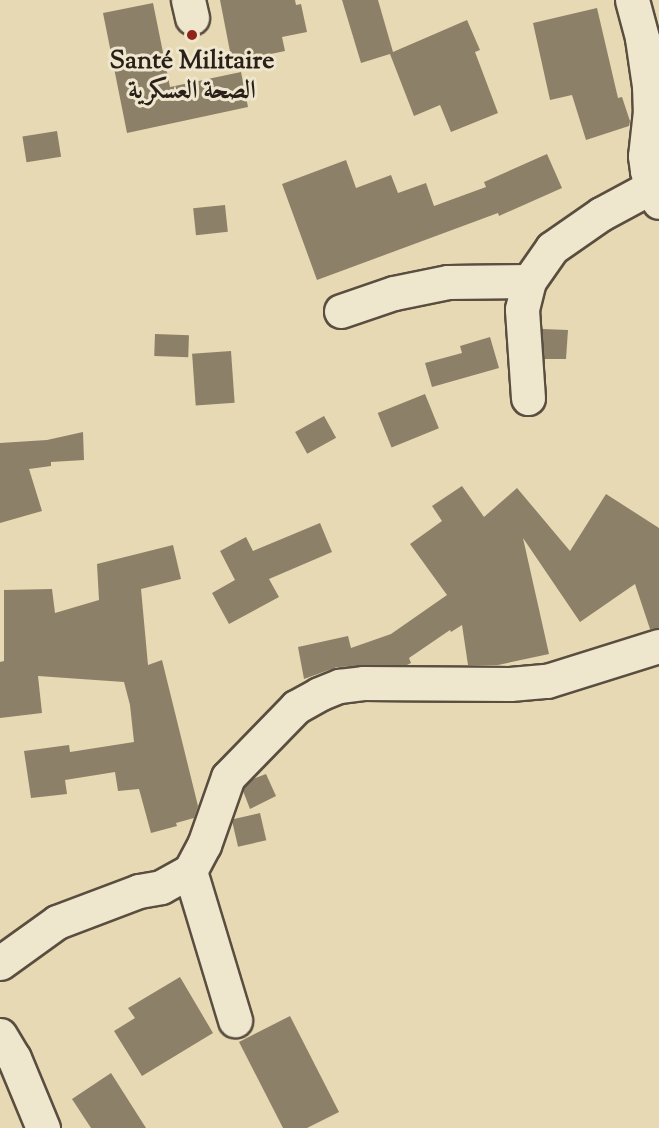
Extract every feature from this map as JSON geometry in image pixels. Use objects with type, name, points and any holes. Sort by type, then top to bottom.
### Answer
[{"type":"street","points":[[528,398],[522,309],[530,281],[552,248],[600,214],[655,194],[645,156],[650,111],[648,67],[632,0]]},
{"type":"street","points":[[341,311],[394,293],[448,282],[530,281]]},
{"type":"street","points":[[0,963],[57,922],[139,891],[161,887],[190,871],[204,845],[228,777],[296,707],[319,694],[339,686],[363,683],[510,684],[547,681],[659,646]]},
{"type":"street","points":[[190,871],[235,1020]]},
{"type":"street","points":[[0,1035],[14,1058],[43,1128]]},
{"type":"building","points":[[220,0],[295,0],[296,5],[301,4],[307,32],[282,37],[285,51],[232,62]]},
{"type":"building","points":[[342,0],[378,0],[393,52],[467,20],[480,50],[475,52],[498,113],[451,132],[440,105],[414,116],[390,54],[361,63]]},
{"type":"building","points":[[153,3],[170,87],[241,72],[248,107],[127,133],[103,13]]},
{"type":"building","points":[[597,8],[618,98],[622,97],[630,121],[629,126],[586,140],[572,95],[550,100],[533,23]]},
{"type":"building","points":[[57,131],[61,157],[26,162],[22,136]]},
{"type":"building","points":[[547,154],[562,188],[499,216],[498,213],[317,280],[282,184],[346,160],[356,188],[391,175],[398,193],[426,183],[434,206],[486,187],[484,182]]},
{"type":"building","points":[[225,205],[228,232],[196,235],[193,208]]},
{"type":"building","points":[[542,329],[568,330],[566,359],[544,359]]},
{"type":"building","points":[[155,334],[189,335],[188,357],[154,356]]},
{"type":"building","points":[[490,337],[499,368],[432,387],[425,363],[462,353],[460,346]]},
{"type":"building","points":[[231,351],[235,403],[196,406],[192,354]]},
{"type":"building","points":[[425,394],[439,428],[392,447],[378,413]]},
{"type":"building","points":[[324,416],[336,438],[307,454],[295,432]]},
{"type":"building","points":[[83,432],[84,460],[51,462],[51,466],[29,469],[42,511],[0,523],[0,443],[47,440]]},
{"type":"building","points":[[462,486],[484,517],[517,488],[570,551],[606,494],[659,528],[659,628],[650,629],[635,584],[580,622],[523,538],[549,654],[498,665],[468,665],[462,625],[451,632],[450,630],[409,658],[411,663],[407,665],[337,667],[304,679],[298,647],[348,636],[351,648],[391,634],[447,595],[410,544],[442,521],[432,506]]},
{"type":"building","points":[[320,523],[332,552],[269,579],[279,597],[229,624],[212,593],[235,580],[220,551],[246,537],[253,551]]},
{"type":"building","points":[[173,545],[181,579],[141,589],[148,665],[162,660],[198,806],[194,818],[176,823],[177,826],[151,833],[139,789],[118,791],[115,772],[65,780],[67,794],[31,798],[24,751],[69,745],[70,752],[134,742],[130,705],[124,682],[38,676],[42,713],[0,718],[0,662],[4,661],[4,590],[52,589],[55,613],[99,600],[97,564]]},
{"type":"building","points":[[266,774],[276,796],[250,809],[243,791],[244,787],[253,779]]},
{"type":"building","points":[[260,813],[266,840],[238,847],[232,820]]},
{"type":"building","points":[[180,977],[213,1033],[142,1076],[114,1031],[135,1018],[128,1008]]},
{"type":"building","points":[[290,1016],[339,1112],[307,1128],[283,1128],[239,1042]]},
{"type":"building","points":[[111,1073],[146,1128],[91,1128],[72,1099]]},
{"type":"place","name":"Santé Militaire الصحة العسكرية","points":[[192,35]]}]
